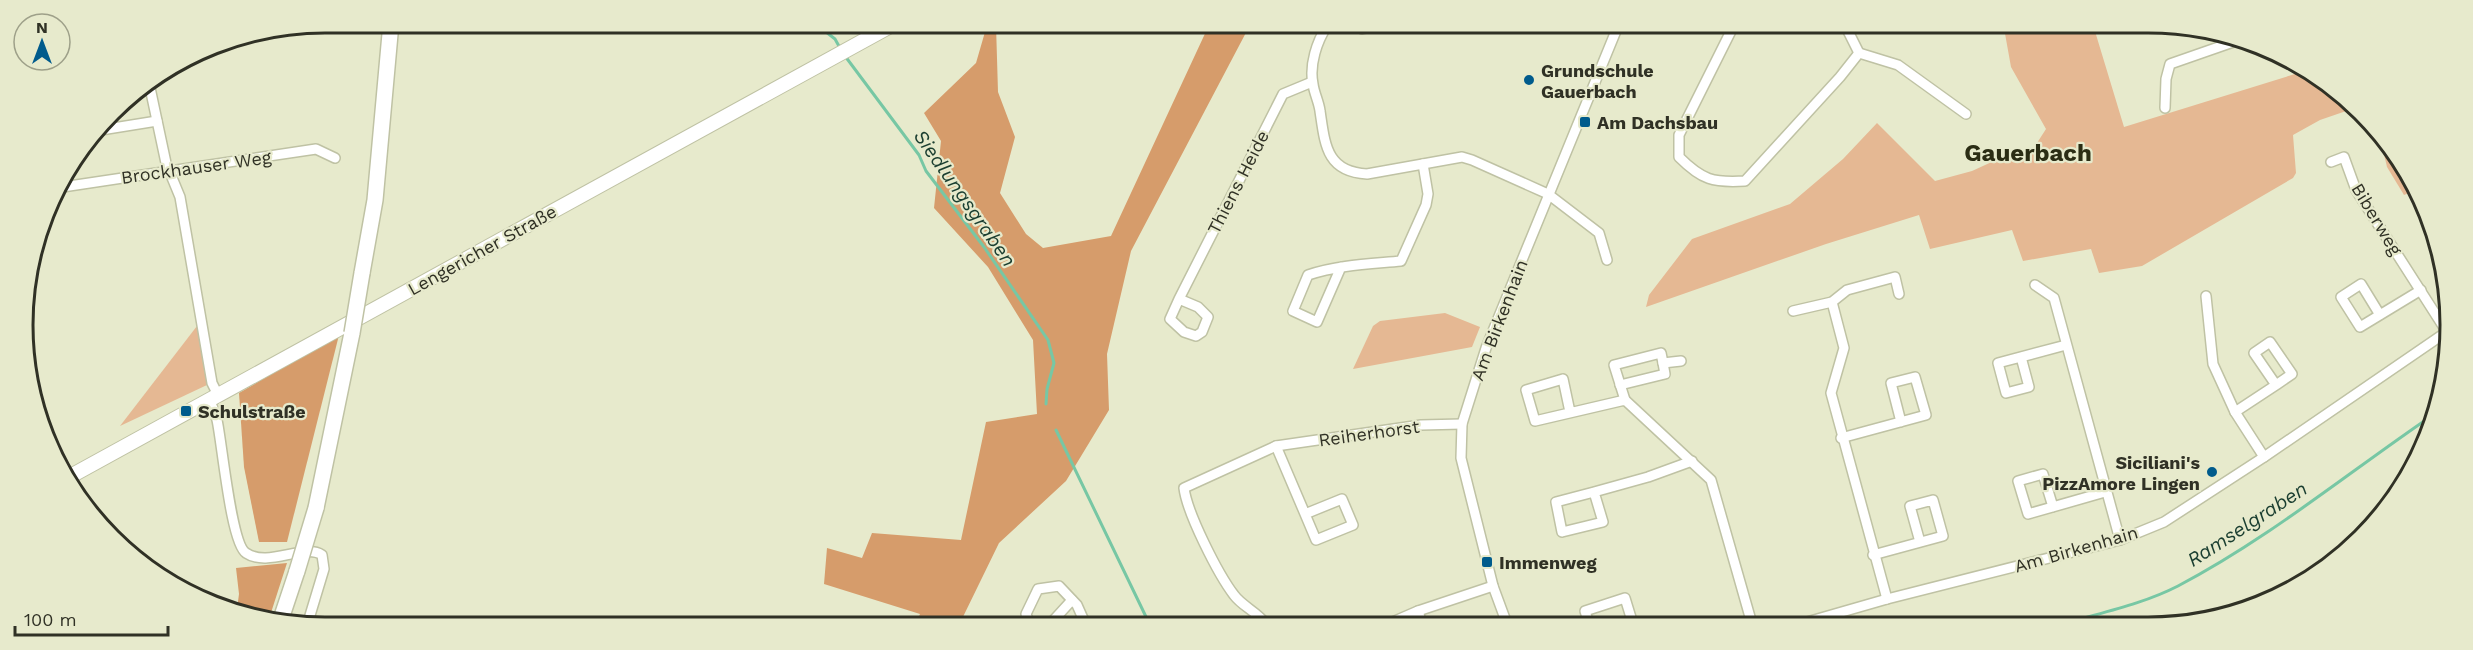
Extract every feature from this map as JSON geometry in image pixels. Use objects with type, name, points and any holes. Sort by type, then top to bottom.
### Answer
[{"type":"main road","points":[[283,614],[316,508],[352,333],[375,200],[390,33]]},
{"type":"main road","name":"Lengericher Straße","points":[[74,474],[212,396],[877,33]]},
{"type":"street","points":[[1322,33],[1313,62],[1312,82],[1326,147],[1332,159],[1342,168],[1354,173],[1367,174],[1462,157],[1548,194],[1599,232],[1607,260]]},
{"type":"street","name":"Am Birkenhain","points":[[1504,617],[1493,586],[1461,458],[1462,424],[1486,348],[1615,33]]},
{"type":"street","points":[[1730,33],[1679,135],[1679,157],[1695,174],[1718,183],[1745,181],[1840,77],[1858,53]]},
{"type":"street","points":[[1849,33],[1858,53],[1898,65],[1966,114]]},
{"type":"street","points":[[2165,108],[2166,79],[2170,64],[2225,43]]},
{"type":"street","name":"Thiens Heide","points":[[1179,299],[1283,94],[1312,82]]},
{"type":"street","points":[[151,90],[169,170],[180,197],[235,530],[242,550],[248,555],[262,558],[318,552],[322,555],[324,569],[310,616]]},
{"type":"street","points":[[108,129],[158,122]]},
{"type":"street","name":"Brockhauser Weg","points":[[68,186],[316,149],[335,158]]},
{"type":"street","name":"Biberweg","points":[[2331,162],[2344,157],[2356,190],[2440,322]]},
{"type":"street","points":[[1341,267],[1317,322],[1293,311],[1308,275],[1341,267],[1401,261],[1426,205],[1428,194],[1423,164]]},
{"type":"street","points":[[1793,311],[1832,302],[1847,290],[1895,278],[1899,294]]},
{"type":"street","points":[[2380,315],[2361,284],[2341,297],[2360,327],[2380,315],[2421,290]]},
{"type":"street","points":[[2035,285],[2054,298],[2105,492],[2120,540]]},
{"type":"street","points":[[2206,296],[2213,364],[2235,412],[2264,458]]},
{"type":"street","points":[[1832,302],[1844,348],[1830,393],[1887,600]]},
{"type":"street","name":"Am Birkenhain","points":[[1831,617],[1887,600],[2120,540],[2164,522],[2264,458],[2439,335]]},
{"type":"street","points":[[2235,412],[2276,385],[2292,374],[2270,342],[2254,353],[2276,385]]},
{"type":"street","points":[[2021,357],[2066,345]]},
{"type":"street","points":[[1620,385],[1665,374],[1660,353],[1614,365],[1620,385],[1625,400],[1711,480],[1750,617]]},
{"type":"street","points":[[1663,363],[1681,361]]},
{"type":"street","points":[[1841,438],[1926,416],[1915,377],[1891,383],[1901,422]]},
{"type":"street","points":[[1570,411],[1563,379],[1526,390],[1535,421],[1625,400]]},
{"type":"street","name":"Reiherhorst","points":[[1258,617],[1234,596],[1203,539],[1185,500],[1184,488],[1276,446],[1421,425],[1462,424]]},
{"type":"street","points":[[1276,446],[1316,540],[1353,525],[1342,499],[1305,514]]},
{"type":"street","points":[[1594,492],[1603,522],[1562,532],[1556,502],[1648,477],[1692,461]]},
{"type":"street","points":[[2053,507],[2043,474],[2018,481],[2028,514],[2053,507],[2105,492]]},
{"type":"street","points":[[1873,555],[1943,536],[1934,500],[1910,506],[1920,542]]},
{"type":"street","points":[[1027,617],[1026,614],[1038,589],[1059,586],[1077,605],[1082,617]]},
{"type":"street","points":[[1404,617],[1493,586]]},
{"type":"street","points":[[1587,617],[1585,611],[1625,598],[1630,617]]},
{"type":"street","points":[[1056,617],[1072,600]]},
{"type":"street","points":[[1418,611],[1420,617]]},
{"type":"shaded area","points":[[985,33],[996,33],[998,92],[1015,137],[1000,193],[1026,234],[1043,248],[1111,236],[1205,33],[1246,33],[1131,251],[1107,354],[1109,410],[1066,481],[999,543],[963,617],[919,617],[920,614],[824,584],[827,548],[862,558],[872,533],[961,540],[986,422],[1037,414],[1033,340],[988,267],[934,208],[941,141],[924,113],[976,63]]},
{"type":"shaded area","points":[[2005,33],[2096,33],[2124,127],[2296,74],[2326,93],[2346,111],[2320,120],[2293,135],[2296,173],[2293,178],[2142,266],[2099,273],[2091,249],[2023,261],[2012,230],[1930,249],[1919,215],[1826,244],[1646,307],[1649,295],[1692,239],[1790,204],[1843,159],[1877,123],[1935,181],[1972,171],[2007,155],[2028,157],[2046,129],[2011,67]]},
{"type":"shaded area","points":[[2384,152],[2409,193],[2404,195],[2387,167]]},
{"type":"shaded area","points":[[1445,313],[1480,327],[1472,347],[1353,369],[1373,326],[1380,321]]},
{"type":"shaded area","points":[[197,326],[207,385],[120,426]]},
{"type":"shaded area","points":[[339,335],[287,542],[259,542],[244,467],[239,393]]},
{"type":"shaded area","points":[[287,563],[271,612],[238,604],[236,568]]},
{"type":"waterway","name":"Siedlungsgraben","points":[[827,33],[835,39],[840,48]]},
{"type":"waterway","name":"Siedlungsgraben","points":[[845,56],[919,155],[926,171],[984,247],[1048,340],[1054,363],[1047,389],[1046,404]]},
{"type":"waterway","name":"Ramselgraben","points":[[2088,617],[2164,593],[2211,567],[2276,526],[2424,421]]},
{"type":"waterway","points":[[1056,430],[1146,617]]},
{"type":"place","name":"Grundschule Gauerbach","points":[[1529,80]]},
{"type":"place","name":"Am Dachsbau","points":[[1585,122]]},
{"type":"place","name":"Schulstraße","points":[[186,411]]},
{"type":"place","name":"Siciliani's PizzAmore Lingen","points":[[2212,472]]},
{"type":"place","name":"Immenweg","points":[[1487,562]]},
{"type":"district","name":"Gauerbach","points":[[2028,153]]}]
